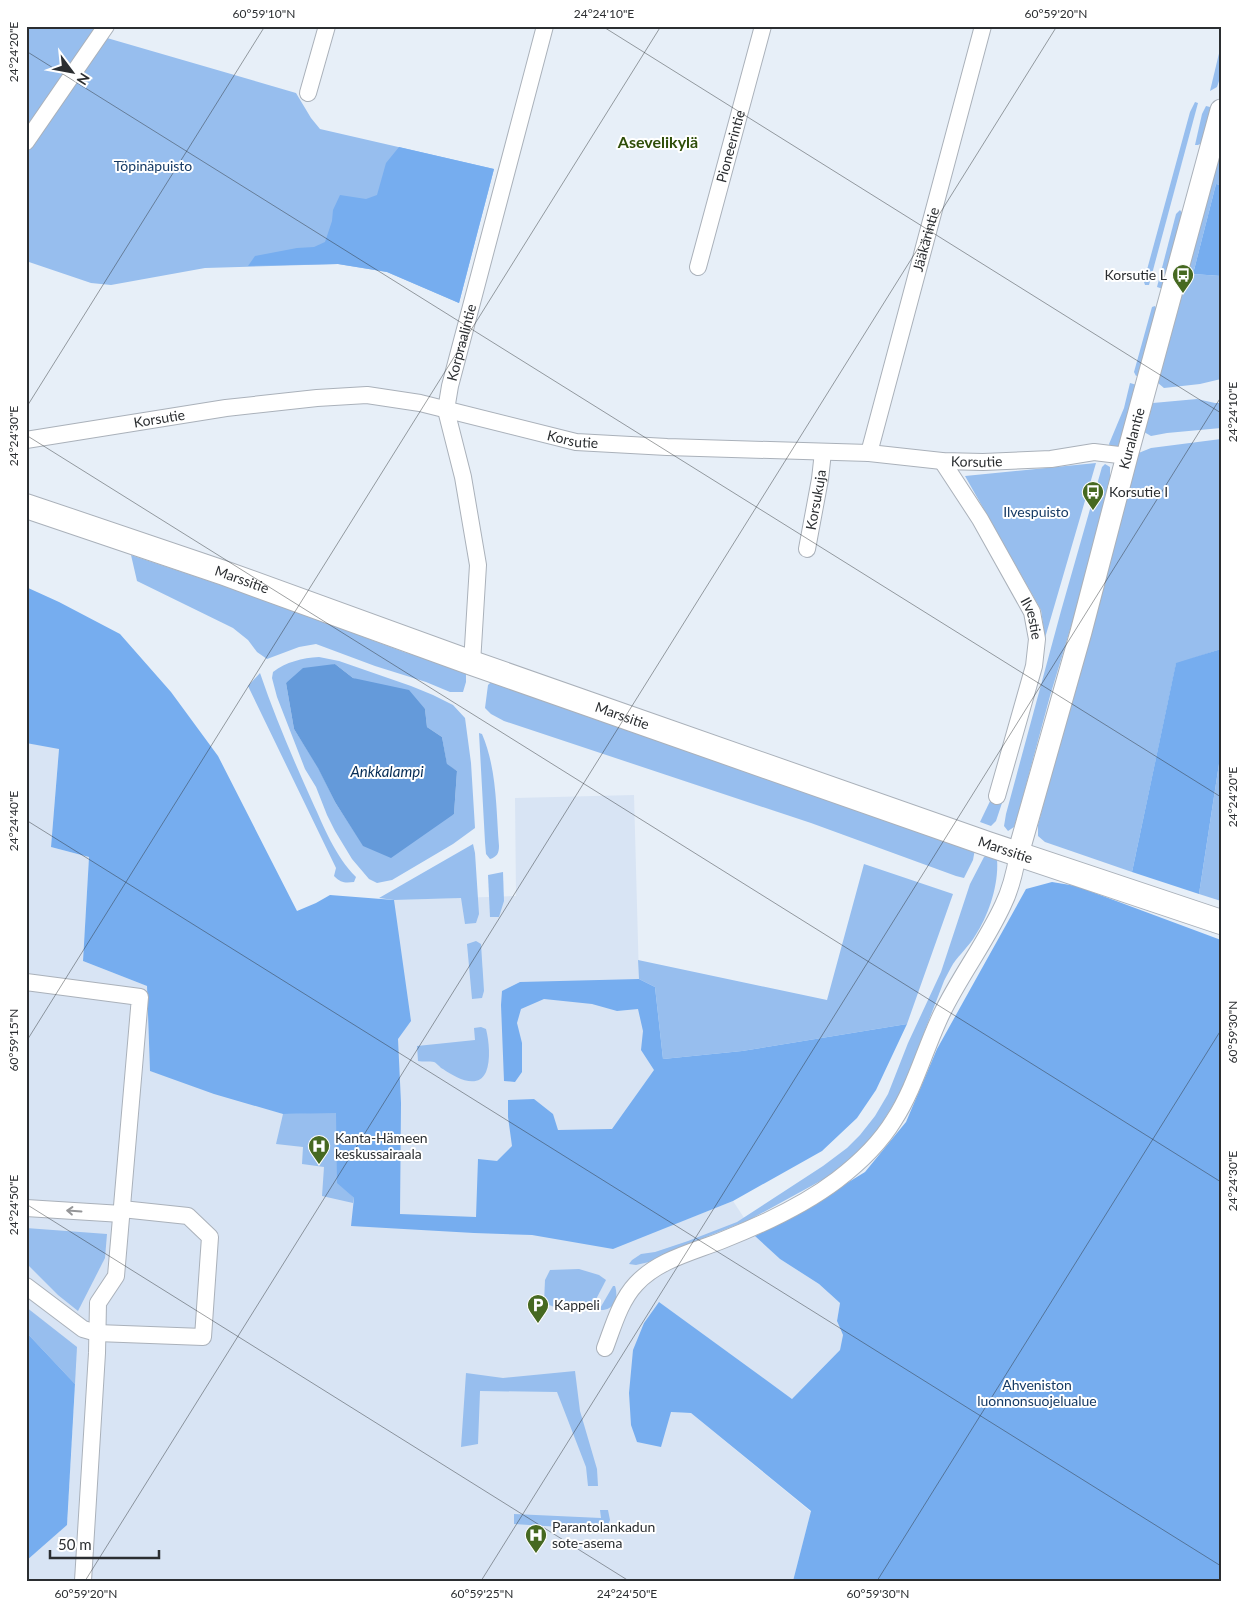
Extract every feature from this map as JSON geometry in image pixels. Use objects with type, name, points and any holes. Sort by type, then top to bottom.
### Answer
[{"type":"main road","name":"Marssitie","points":[[26,506],[224,573],[472,663],[1018,854],[1221,922]]},
{"type":"street","points":[[26,142],[106,26]]},
{"type":"street","points":[[308,93],[327,26]]},
{"type":"street","name":"Korpraalintie","points":[[472,663],[478,565],[463,477],[446,410],[450,386],[545,26]]},
{"type":"street","name":"Pioneerintie","points":[[698,267],[763,26]]},
{"type":"street","name":"Jääkärintie","points":[[869,453],[983,26]]},
{"type":"street","name":"Kuralantie","points":[[1018,854],[1081,632],[1221,110]]},
{"type":"street","name":"Korsutie","points":[[26,440],[226,408],[317,398],[367,395],[420,403],[576,442],[667,448],[869,453],[942,461],[983,462],[1051,459],[1094,452],[1127,456]]},
{"type":"street","name":"Korsukuja","points":[[807,549],[823,452]]},
{"type":"street","name":"Ilvestie","points":[[942,461],[980,519],[1032,612],[1037,639],[1034,666],[997,796]]},
{"type":"street","points":[[605,1348],[627,1296],[636,1284],[648,1274],[659,1266],[724,1240],[795,1206],[837,1180],[875,1146],[894,1120],[908,1093],[942,1013],[1004,903],[1018,854]]},
{"type":"street","points":[[26,982],[140,997],[116,1276],[98,1303],[83,1581]]},
{"type":"street","points":[[26,1208],[122,1211],[188,1216],[210,1237],[203,1337],[97,1333],[83,1329],[26,1286]]},
{"type":"shaded area","name":"Kanta-Hämeen keskussairaala","points":[[26,743],[59,748],[51,847],[89,857],[83,961],[147,986],[150,1071],[283,1114],[338,951],[394,900],[516,896],[515,798],[634,795],[639,979],[663,1059],[613,1248],[733,1201],[756,1236],[780,1259],[819,1284],[840,1303],[837,1321],[843,1335],[840,1350],[792,1399],[660,1303],[644,1323],[671,1412],[691,1413],[811,1512],[793,1581],[26,1581],[26,1561],[67,1525],[75,1385],[26,1332]]},
{"type":"green space","points":[[26,26],[99,26],[26,135]]},
{"type":"green space","name":"Töpinäpuisto","points":[[107,38],[296,93],[320,129],[494,169],[459,303],[387,272],[338,264],[205,268],[111,285],[91,283],[26,261],[26,156],[30,147]]},
{"type":"green space","points":[[1221,45],[1221,75],[1217,87],[1210,91]]},
{"type":"green space","points":[[1195,102],[1198,103],[1149,285],[1145,285],[1145,277],[1190,112]]},
{"type":"green space","points":[[1206,106],[1210,107],[1211,112],[1202,143],[1195,145],[1202,114]]},
{"type":"green space","points":[[1221,140],[1221,185],[1216,184],[1193,274],[1221,276],[1221,379],[1200,384],[1164,388],[1158,383]]},
{"type":"green space","points":[[399,147],[494,169],[459,303],[387,272],[338,264],[248,266],[255,256],[297,248],[314,247],[325,242],[332,221],[333,210],[340,195],[366,199],[377,195],[386,163]]},
{"type":"green space","points":[[1216,184],[1221,185],[1221,276],[1193,274]]},
{"type":"green space","points":[[1180,210],[1183,214],[1163,289],[1157,287],[1176,214]]},
{"type":"green space","points":[[1155,306],[1158,313],[1141,374],[1136,376],[1134,372],[1152,307]]},
{"type":"green space","points":[[1130,383],[1137,385],[1124,432],[1118,446],[1111,448],[1109,444],[1124,408]]},
{"type":"green space","points":[[1197,399],[1221,403],[1221,428],[1151,436],[1144,432],[1144,413],[1153,403]]},
{"type":"green space","points":[[1221,439],[1221,649],[1176,664],[1132,872],[1045,842],[1038,836],[1038,825],[1136,454],[1151,448]]},
{"type":"green space","name":"Ilvespuisto","points":[[1096,463],[1045,638],[1041,610],[965,476]]},
{"type":"green space","points":[[1105,464],[1110,467],[1110,481],[1079,600],[1050,696],[1018,815],[1014,827],[1008,831],[1004,826],[1006,814],[1061,611],[1102,467]]},
{"type":"green space","points":[[131,555],[251,595],[404,652],[450,666],[466,673],[463,692],[450,692],[316,644],[299,647],[267,659],[257,652],[248,640],[233,628],[137,581]]},
{"type":"green space","points":[[26,587],[120,634],[171,692],[218,756],[297,911],[330,895],[394,900],[411,1021],[398,1039],[401,1103],[400,1214],[476,1217],[478,1159],[497,1161],[512,1146],[508,1100],[534,1099],[553,1114],[558,1130],[612,1129],[654,1070],[641,1050],[643,1031],[638,1009],[617,1011],[592,1004],[544,999],[521,1009],[517,1023],[522,1043],[522,1072],[515,1082],[504,1081],[502,991],[520,982],[639,979],[655,987],[663,1059],[742,1051],[907,1024],[876,1090],[857,1118],[822,1151],[733,1201],[613,1249],[532,1235],[351,1226],[354,1198],[337,1183],[336,1113],[283,1114],[214,1094],[150,1071],[147,986],[83,961],[89,857],[51,847],[59,749],[26,743]]},
{"type":"green space","points":[[1221,649],[1221,751],[1199,894],[1132,872],[1176,663]]},
{"type":"green space","points":[[319,657],[339,661],[433,695],[453,705],[465,718],[471,763],[475,828],[453,844],[392,880],[377,883],[369,879],[352,859],[335,831],[316,787],[305,769],[277,697],[272,678],[273,672],[289,663]],"holes":[[[335,664],[353,678],[425,709],[427,727],[442,737],[447,765],[457,771],[454,814],[363,845],[335,802],[318,767],[294,729],[286,683]]]},
{"type":"green space","points":[[260,673],[284,738],[312,801],[336,851],[356,877],[354,882],[343,882],[334,876],[336,868],[248,686]]},
{"type":"green space","points":[[494,679],[975,849],[973,860],[964,878],[956,876],[811,823],[504,721],[491,714],[485,708],[488,685]]},
{"type":"green space","points":[[479,733],[482,734],[491,761],[496,804],[499,848],[496,856],[490,859],[486,854]]},
{"type":"green space","points":[[1221,751],[1221,901],[1199,894]]},
{"type":"green space","points":[[992,797],[1003,800],[996,821],[991,826],[980,822]]},
{"type":"green space","points":[[473,844],[479,914],[476,923],[465,924],[461,898],[394,900],[379,898]]},
{"type":"green space","points":[[988,854],[997,859],[997,869],[995,889],[985,919],[973,940],[953,964],[944,981],[902,1090],[879,1128],[857,1154],[824,1179],[749,1220],[649,1262],[636,1265],[629,1264],[641,1254],[655,1252],[688,1241],[737,1222],[823,1166],[847,1148],[860,1135],[875,1116],[888,1094],[908,1043],[941,972],[970,884],[984,857]]},
{"type":"green space","points":[[864,864],[953,894],[907,1024],[742,1051],[663,1059],[655,987],[639,979],[638,960],[827,1000]]},
{"type":"green space","points":[[503,872],[504,901],[499,917],[490,917],[488,875]]},
{"type":"green space","name":"Ahveniston luonnonsuojelualue","points":[[1052,882],[1076,886],[1221,940],[1221,1581],[793,1581],[811,1511],[691,1413],[671,1412],[661,1447],[637,1442],[631,1425],[629,1393],[633,1350],[644,1323],[659,1302],[792,1399],[840,1350],[843,1335],[837,1321],[840,1303],[819,1284],[780,1259],[755,1236],[792,1217],[865,1172],[906,1122],[937,1049],[1026,889]]},
{"type":"green space","points":[[476,941],[481,944],[484,991],[482,998],[472,999],[467,944]]},
{"type":"green space","points":[[481,1027],[486,1029],[489,1056],[486,1072],[478,1080],[466,1081],[454,1076],[434,1062],[418,1061],[417,1046],[475,1040],[474,1028]]},
{"type":"green space","points":[[337,1112],[337,1182],[354,1198],[353,1203],[322,1196],[324,1167],[302,1164],[303,1147],[276,1144],[283,1114]]},
{"type":"green space","points":[[26,1228],[107,1234],[105,1258],[78,1311],[58,1295],[26,1263]]},
{"type":"green space","points":[[579,1269],[599,1275],[606,1280],[592,1307],[557,1308],[544,1303],[545,1280],[550,1270]]},
{"type":"green space","points":[[613,1286],[615,1286],[616,1300],[612,1306],[599,1310]]},
{"type":"green space","points":[[26,1307],[77,1347],[75,1384],[26,1332]]},
{"type":"green space","points":[[26,1332],[75,1384],[67,1525],[26,1561]]},
{"type":"green space","points":[[575,1371],[580,1411],[597,1469],[598,1486],[588,1486],[586,1467],[557,1392],[480,1391],[478,1444],[461,1447],[466,1373],[503,1378]]},
{"type":"green space","points":[[600,1510],[608,1510],[610,1520],[606,1530],[514,1524],[514,1514],[601,1518]]},
{"type":"water","name":"Ankkalampi","points":[[335,664],[353,678],[409,690],[425,709],[427,727],[442,737],[447,764],[457,771],[454,814],[391,858],[363,846],[335,802],[318,768],[294,729],[286,683],[303,668]]},
{"type":"place","name":"Korsutie L","points":[[1183,294]]},
{"type":"place","name":"Korsutie I","points":[[1093,511]]},
{"type":"place","name":"Kanta-Hämeen keskussairaala","points":[[319,1165]]},
{"type":"place","name":"Kappeli","points":[[538,1324]]},
{"type":"place","name":"Parantolankadun sote-asema","points":[[536,1554]]},
{"type":"district","name":"Asevelikylä","points":[[658,142]]}]
